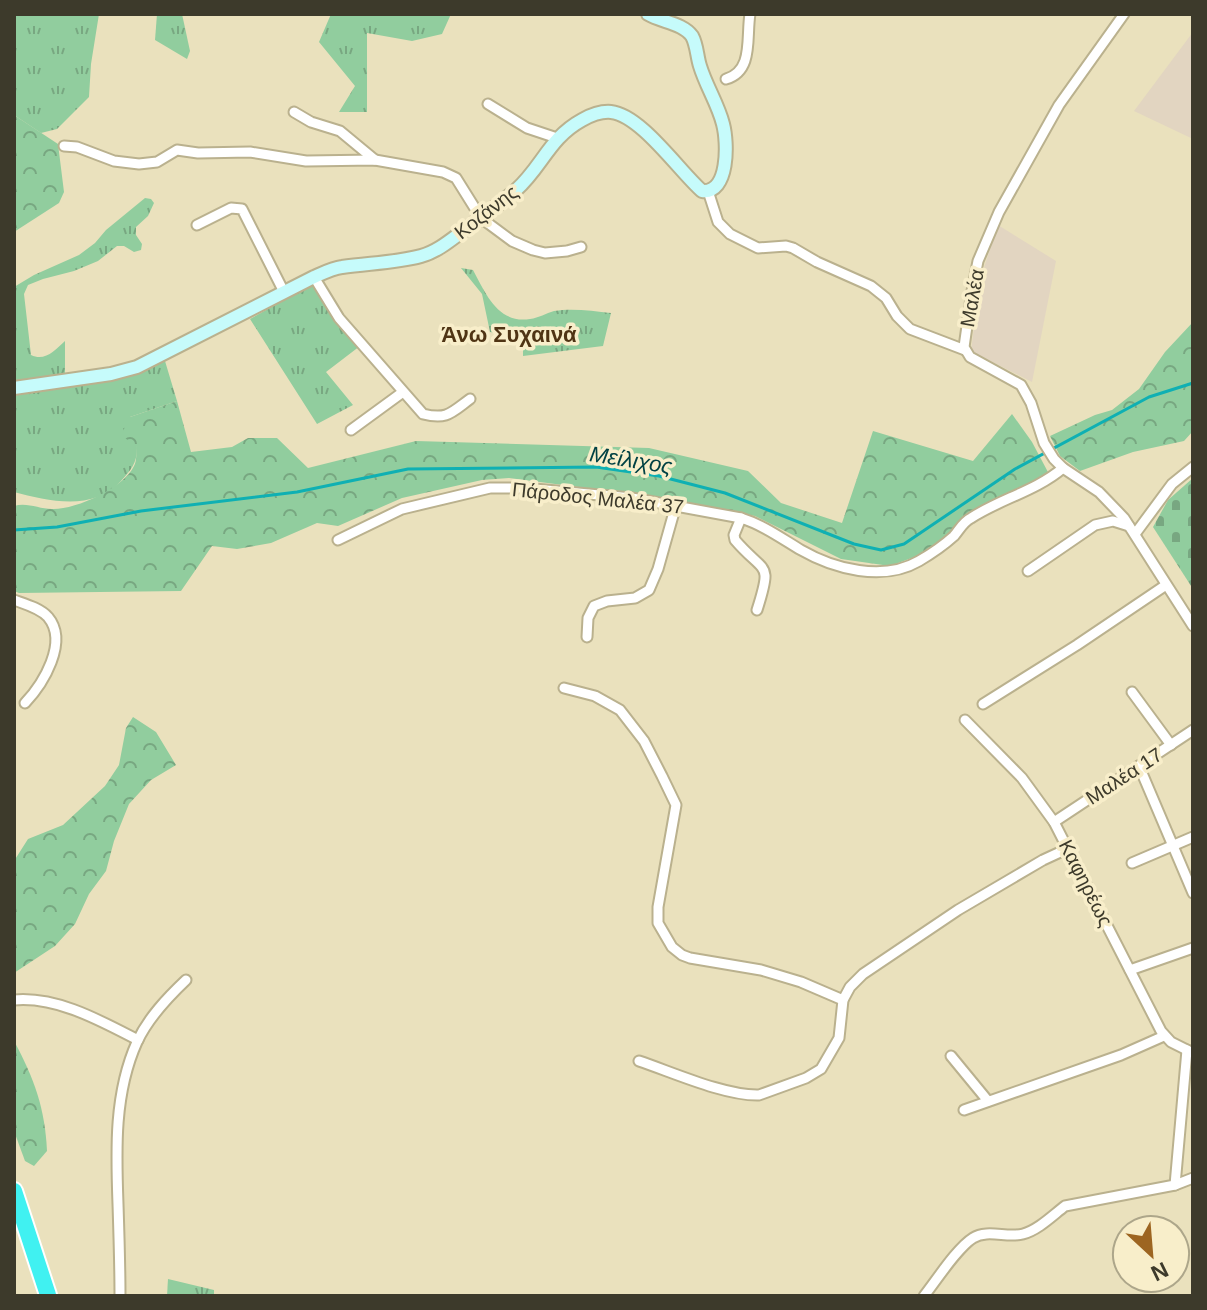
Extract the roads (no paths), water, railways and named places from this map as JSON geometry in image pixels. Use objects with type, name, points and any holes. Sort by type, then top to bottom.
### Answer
[{"type":"highway","points":[[14,1191],[48,1295]]},
{"type":"street","points":[[648,14],[684,29],[691,36],[722,119],[725,167],[717,187],[708,191],[723,229],[758,248],[793,248],[875,288],[910,329],[965,350]]},
{"type":"street","points":[[726,79],[742,70],[746,60],[750,14]]},
{"type":"street","name":"Μαλέα","points":[[1124,14],[1059,105],[999,212],[978,261],[965,350],[970,357],[1021,385],[1052,456],[1063,468],[1114,506],[1193,626]]},
{"type":"street","points":[[488,104],[527,128],[557,138]]},
{"type":"street","points":[[294,112],[311,122],[340,131],[375,160]]},
{"type":"street","name":"Κοζάνης","points":[[14,388],[111,374],[137,367],[314,277],[343,267],[400,261],[426,254],[451,240],[522,185],[565,130],[598,113],[615,113],[630,121],[674,159],[702,191],[708,191]]},
{"type":"street","points":[[64,146],[83,148],[114,161],[139,164],[156,163],[177,150],[198,153],[256,152],[316,161],[375,160],[443,172],[456,178],[481,218],[512,241],[533,250],[556,253],[581,247]]},
{"type":"street","points":[[197,225],[231,208],[242,209],[284,292]]},
{"type":"street","points":[[314,277],[339,318],[423,414],[437,417],[448,415],[470,399]]},
{"type":"street","points":[[351,430],[403,392]]},
{"type":"street","points":[[1028,571],[1095,525],[1113,521],[1132,530],[1172,484],[1193,467]]},
{"type":"street","name":"Πάροδος Μαλέα 37","points":[[338,540],[402,509],[490,488],[524,488],[632,498],[741,518],[756,523],[813,556],[841,567],[891,572],[917,562],[952,537],[966,520],[1038,485],[1063,468]]},
{"type":"street","points":[[587,637],[588,618],[594,606],[607,601],[635,598],[649,590],[676,505]]},
{"type":"street","points":[[741,518],[735,540],[763,567],[766,576],[757,610]]},
{"type":"street","points":[[983,704],[1166,585]]},
{"type":"street","points":[[14,600],[44,614],[51,622],[55,637],[45,675],[25,703]]},
{"type":"street","points":[[564,688],[595,696],[620,710],[644,741],[676,805],[657,913],[659,927],[672,947],[690,958],[761,970],[801,982],[843,1000]]},
{"type":"street","points":[[1132,692],[1171,745]]},
{"type":"street","name":"Καφηρέως","points":[[965,720],[1012,766],[1054,822],[1164,1036]]},
{"type":"street","name":"Μαλέα 17","points":[[1054,822],[1193,730]]},
{"type":"street","points":[[1139,766],[1193,893]]},
{"type":"street","points":[[1132,863],[1193,837]]},
{"type":"street","points":[[639,1061],[727,1091],[749,1095],[759,1095],[806,1078],[821,1069],[839,1038],[843,1000],[855,981],[925,932],[1020,873],[1069,848]]},
{"type":"street","points":[[1130,970],[1193,948]]},
{"type":"street","points":[[120,1296],[117,1156],[118,1116],[125,1078],[138,1040],[162,1005],[186,980]]},
{"type":"street","points":[[14,1000],[40,1001],[65,1007],[138,1040]]},
{"type":"street","points":[[964,1110],[1121,1055],[1164,1036],[1190,1052],[1175,1185]]},
{"type":"street","points":[[951,1056],[988,1101]]},
{"type":"street","points":[[924,1296],[975,1237],[1027,1233],[1065,1206],[1175,1185],[1193,1178]]},
{"type":"waterway","name":"Μείλιχος","points":[[14,530],[57,527],[141,511],[297,492],[408,469],[596,467],[659,476],[725,493],[854,544],[881,550],[904,544],[1015,469],[1149,397],[1193,383]]},
{"type":"district","name":"Άνω Συχαινά","points":[[509,334]]}]
